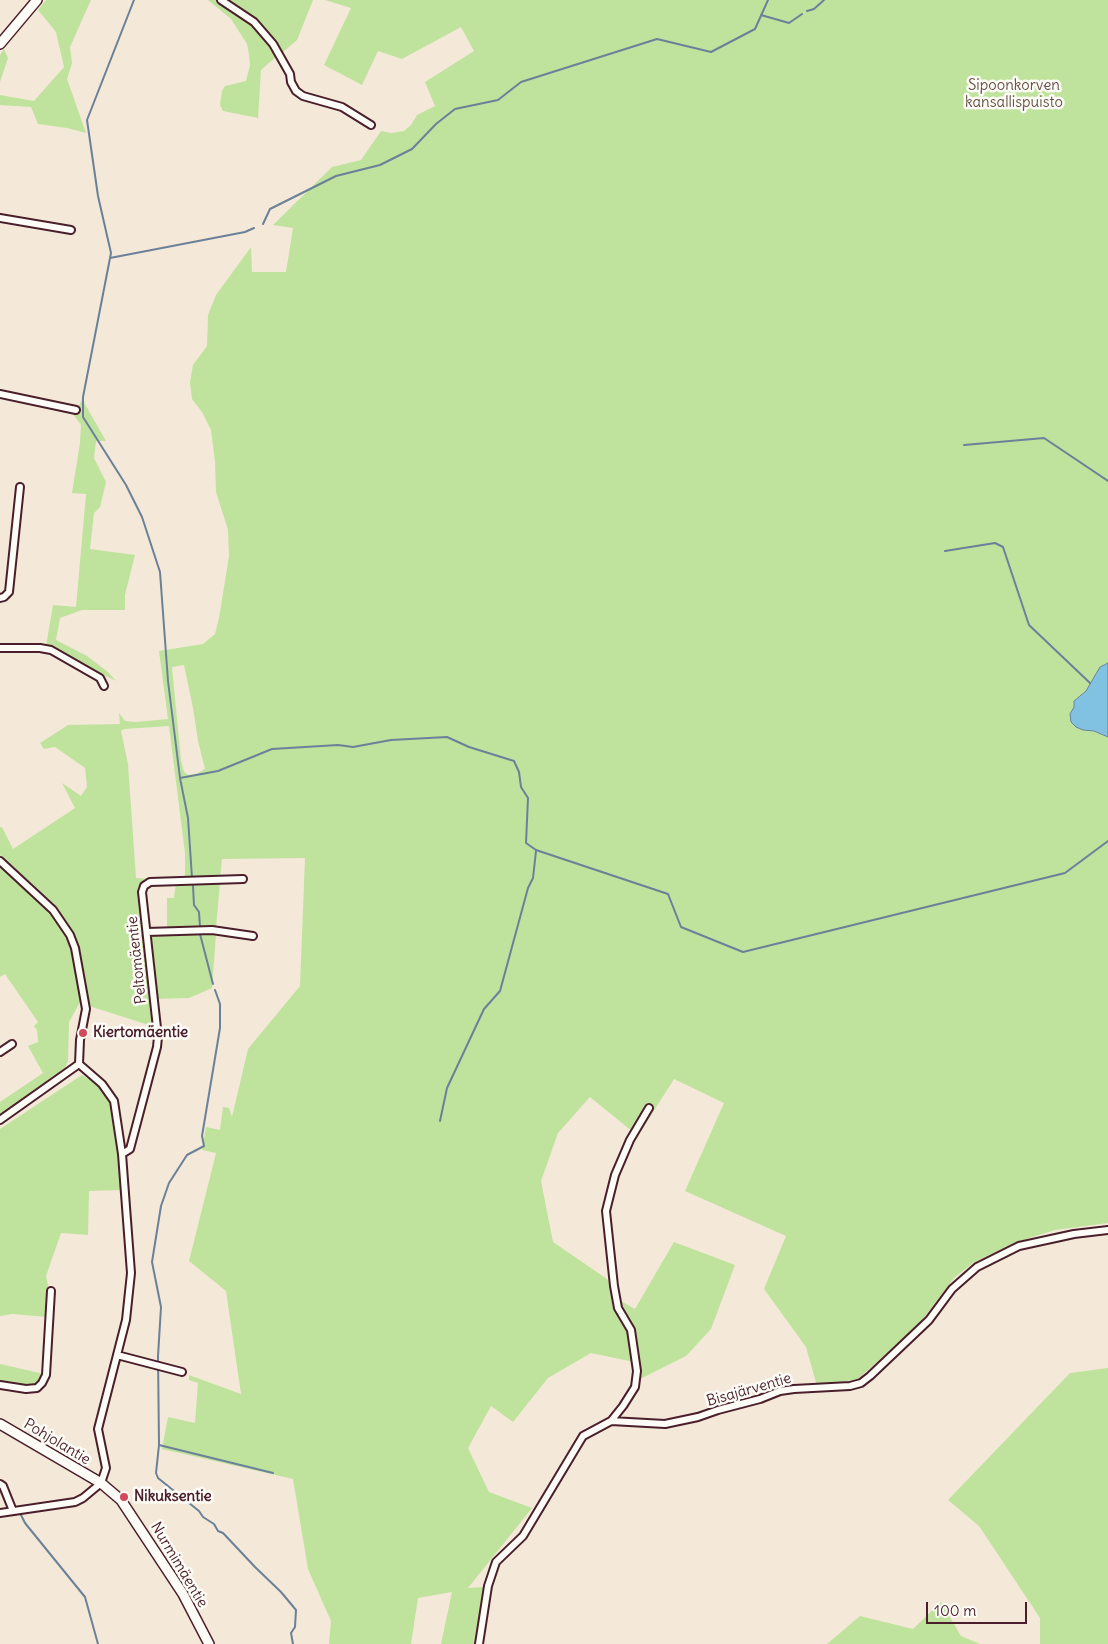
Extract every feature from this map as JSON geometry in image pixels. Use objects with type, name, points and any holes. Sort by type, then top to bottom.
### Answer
[{"type":"street","points":[[0,44],[37,0]]},
{"type":"street","points":[[221,0],[254,22],[273,44],[290,74],[291,82],[296,91],[303,96],[342,107],[370,125]]},
{"type":"street","points":[[0,218],[71,230]]},
{"type":"street","points":[[0,394],[76,410]]},
{"type":"street","points":[[0,598],[9,592],[20,487]]},
{"type":"street","points":[[0,648],[40,648],[51,650],[100,678],[104,686]]},
{"type":"street","points":[[0,861],[54,910],[70,935],[75,948],[86,1009],[80,1040],[79,1064]]},
{"type":"street","name":"Peltomäentie","points":[[122,1154],[130,1148],[158,1037],[142,892],[144,886],[150,882],[243,879]]},
{"type":"street","points":[[147,932],[212,930],[253,936]]},
{"type":"street","points":[[0,1052],[12,1044]]},
{"type":"street","points":[[0,1120],[79,1064]]},
{"type":"street","points":[[0,1512],[75,1502],[83,1498],[100,1483],[106,1468],[98,1429],[126,1320],[131,1280],[122,1154],[114,1101],[102,1084],[79,1064]]},
{"type":"street","points":[[479,1644],[488,1586],[496,1562],[523,1536],[583,1436],[611,1421],[623,1406],[634,1386],[637,1371],[631,1330],[618,1308],[606,1211],[615,1175],[630,1140],[649,1108]]},
{"type":"street","name":"Bisajärventie","points":[[611,1421],[665,1424],[698,1417],[794,1389],[850,1386],[861,1383],[929,1320],[952,1288],[977,1267],[1019,1246],[1074,1234],[1108,1230]]},
{"type":"street","points":[[0,1385],[26,1389],[37,1388],[42,1383],[46,1375],[51,1291]]},
{"type":"street","points":[[118,1355],[182,1372]]},
{"type":"street","name":"Pohjolantie","points":[[0,1424],[100,1483]]},
{"type":"street","name":"Nurmimäentie","points":[[100,1483],[121,1500],[144,1532],[183,1594],[209,1644]]},
{"type":"street","points":[[0,1484],[3,1486],[13,1511]]},
{"type":"green space","points":[[46,0],[91,0],[70,47],[72,63],[67,79],[86,133],[38,124],[31,107],[0,105],[0,95],[34,101],[64,67],[56,32],[38,10]]},
{"type":"green space","points":[[208,0],[216,0],[248,20],[257,28],[277,56],[261,70],[258,118],[223,111],[220,105],[222,91],[225,86],[246,81],[250,65],[249,54],[247,44],[231,19]]},
{"type":"green space","points":[[226,0],[313,0],[297,40],[282,53],[265,30],[252,17]]},
{"type":"green space","name":"Sipoonkorven kansallispuisto","points":[[325,0],[1108,0],[1108,663],[1100,667],[1086,691],[1074,701],[1083,730],[1094,731],[1108,737],[1108,1223],[1055,1230],[1016,1242],[973,1263],[954,1278],[919,1324],[858,1379],[817,1386],[806,1347],[764,1289],[786,1236],[685,1191],[724,1103],[674,1079],[638,1136],[590,1097],[558,1133],[541,1181],[553,1242],[607,1279],[617,1299],[635,1309],[674,1242],[735,1265],[711,1329],[686,1356],[640,1379],[639,1363],[591,1353],[548,1378],[513,1422],[491,1406],[468,1448],[489,1492],[532,1508],[468,1588],[484,1587],[476,1644],[441,1644],[452,1592],[418,1598],[411,1644],[329,1644],[331,1621],[308,1569],[293,1479],[162,1449],[168,1417],[195,1423],[198,1383],[189,1380],[189,1375],[241,1394],[226,1291],[189,1261],[216,1153],[202,1150],[206,1127],[220,1130],[223,1107],[229,1108],[232,1117],[248,1049],[300,986],[305,858],[222,859],[220,878],[185,879],[185,853],[169,726],[124,729],[121,731],[128,764],[136,878],[150,879],[142,884],[139,892],[155,1027],[89,1006],[72,933],[55,905],[0,855],[0,827],[2,827],[13,849],[75,808],[62,783],[81,796],[87,787],[85,768],[55,747],[44,749],[40,743],[68,725],[120,724],[119,713],[125,721],[136,722],[168,719],[159,651],[203,644],[215,634],[229,556],[228,530],[216,492],[211,430],[202,412],[192,399],[190,382],[193,365],[207,346],[208,315],[216,295],[251,247],[252,272],[286,272],[293,228],[273,225],[332,167],[361,160],[381,131],[391,133],[404,131],[411,125],[417,115],[435,106],[425,82],[474,51],[461,27],[402,59],[378,51],[362,85],[324,65],[351,8]],"holes":[[[184,665],[205,769],[196,774],[188,775],[184,772],[181,760],[172,667]]]},
{"type":"green space","points":[[4,49],[8,58],[0,82],[0,55]]},
{"type":"green space","points":[[82,399],[106,441],[96,441],[94,458],[106,482],[100,507],[94,513],[90,549],[135,555],[125,595],[125,610],[82,610],[60,618],[56,640],[87,656],[108,672],[116,681],[46,646],[53,605],[76,607],[86,494],[72,493],[81,425],[70,410],[78,408]]},
{"type":"green space","points":[[0,864],[50,913],[68,941],[76,968],[80,1002],[69,1022],[68,1061],[65,1068],[0,1115],[0,1102],[43,1073],[28,1046],[38,1042],[37,1030],[34,1026],[38,1022],[5,974],[0,977]]},
{"type":"green space","points":[[176,883],[220,883],[216,928],[167,929],[167,898],[174,898]]},
{"type":"green space","points":[[216,934],[212,988],[189,998],[156,999],[150,935]]},
{"type":"green space","points":[[82,1075],[98,1085],[111,1104],[122,1190],[89,1191],[88,1235],[61,1233],[46,1276],[49,1290],[47,1317],[12,1314],[0,1316],[0,1129]]},
{"type":"green space","points":[[0,1364],[44,1374],[40,1382],[25,1387],[0,1381]]},
{"type":"green space","points":[[1108,1368],[1108,1644],[1040,1644],[1040,1618],[979,1526],[948,1500],[1070,1373]]},
{"type":"green space","points":[[941,1602],[961,1636],[980,1644],[827,1644],[860,1616],[913,1629]]},
{"type":"water","points":[[1108,663],[1108,737],[1094,731],[1076,727],[1071,722],[1070,714],[1074,707],[1074,701],[1086,691],[1100,667]]},
{"type":"waterway","points":[[134,0],[87,120],[98,196],[111,253],[83,397],[83,417],[126,485],[142,517],[160,572],[168,681],[180,778],[188,818],[192,878]]},
{"type":"waterway","points":[[263,224],[270,209],[336,176],[380,165],[412,149],[436,124],[455,109],[498,100],[521,82],[657,39],[711,52],[755,29],[768,0]]},
{"type":"waterway","points":[[807,11],[814,9],[824,0]]},
{"type":"waterway","points":[[761,15],[789,23],[802,14]]},
{"type":"waterway","points":[[110,258],[245,232],[254,228]]},
{"type":"waterway","points":[[964,445],[1044,438],[1108,481]]},
{"type":"waterway","points":[[945,551],[995,543],[1003,547],[1029,625],[1090,683]]},
{"type":"waterway","points":[[180,778],[218,771],[272,749],[338,745],[353,747],[391,740],[447,737],[469,747],[514,761],[519,772],[521,787],[528,798],[526,843],[536,850],[668,894],[681,927],[743,952],[1065,873],[1108,841]]},
{"type":"waterway","points":[[440,1121],[447,1088],[484,1009],[500,991],[528,888],[533,878],[536,851]]},
{"type":"waterway","points":[[193,886],[194,905],[199,912],[200,927]]},
{"type":"waterway","points":[[200,934],[213,984]]},
{"type":"waterway","points":[[215,990],[220,1004],[220,1028],[202,1136],[204,1146],[187,1155],[169,1183],[161,1206],[152,1262],[161,1307],[158,1356],[159,1445],[156,1473],[158,1478],[199,1511],[203,1517],[214,1524],[218,1531],[223,1533],[296,1610],[295,1627],[291,1633],[293,1644]]},
{"type":"waterway","points":[[159,1445],[273,1473]]},
{"type":"waterway","points":[[20,1513],[25,1523],[85,1597],[98,1644]]},
{"type":"place","name":"Kiertomäentie","points":[[83,1033]]},
{"type":"place","name":"Nikuksentie","points":[[124,1497]]}]
